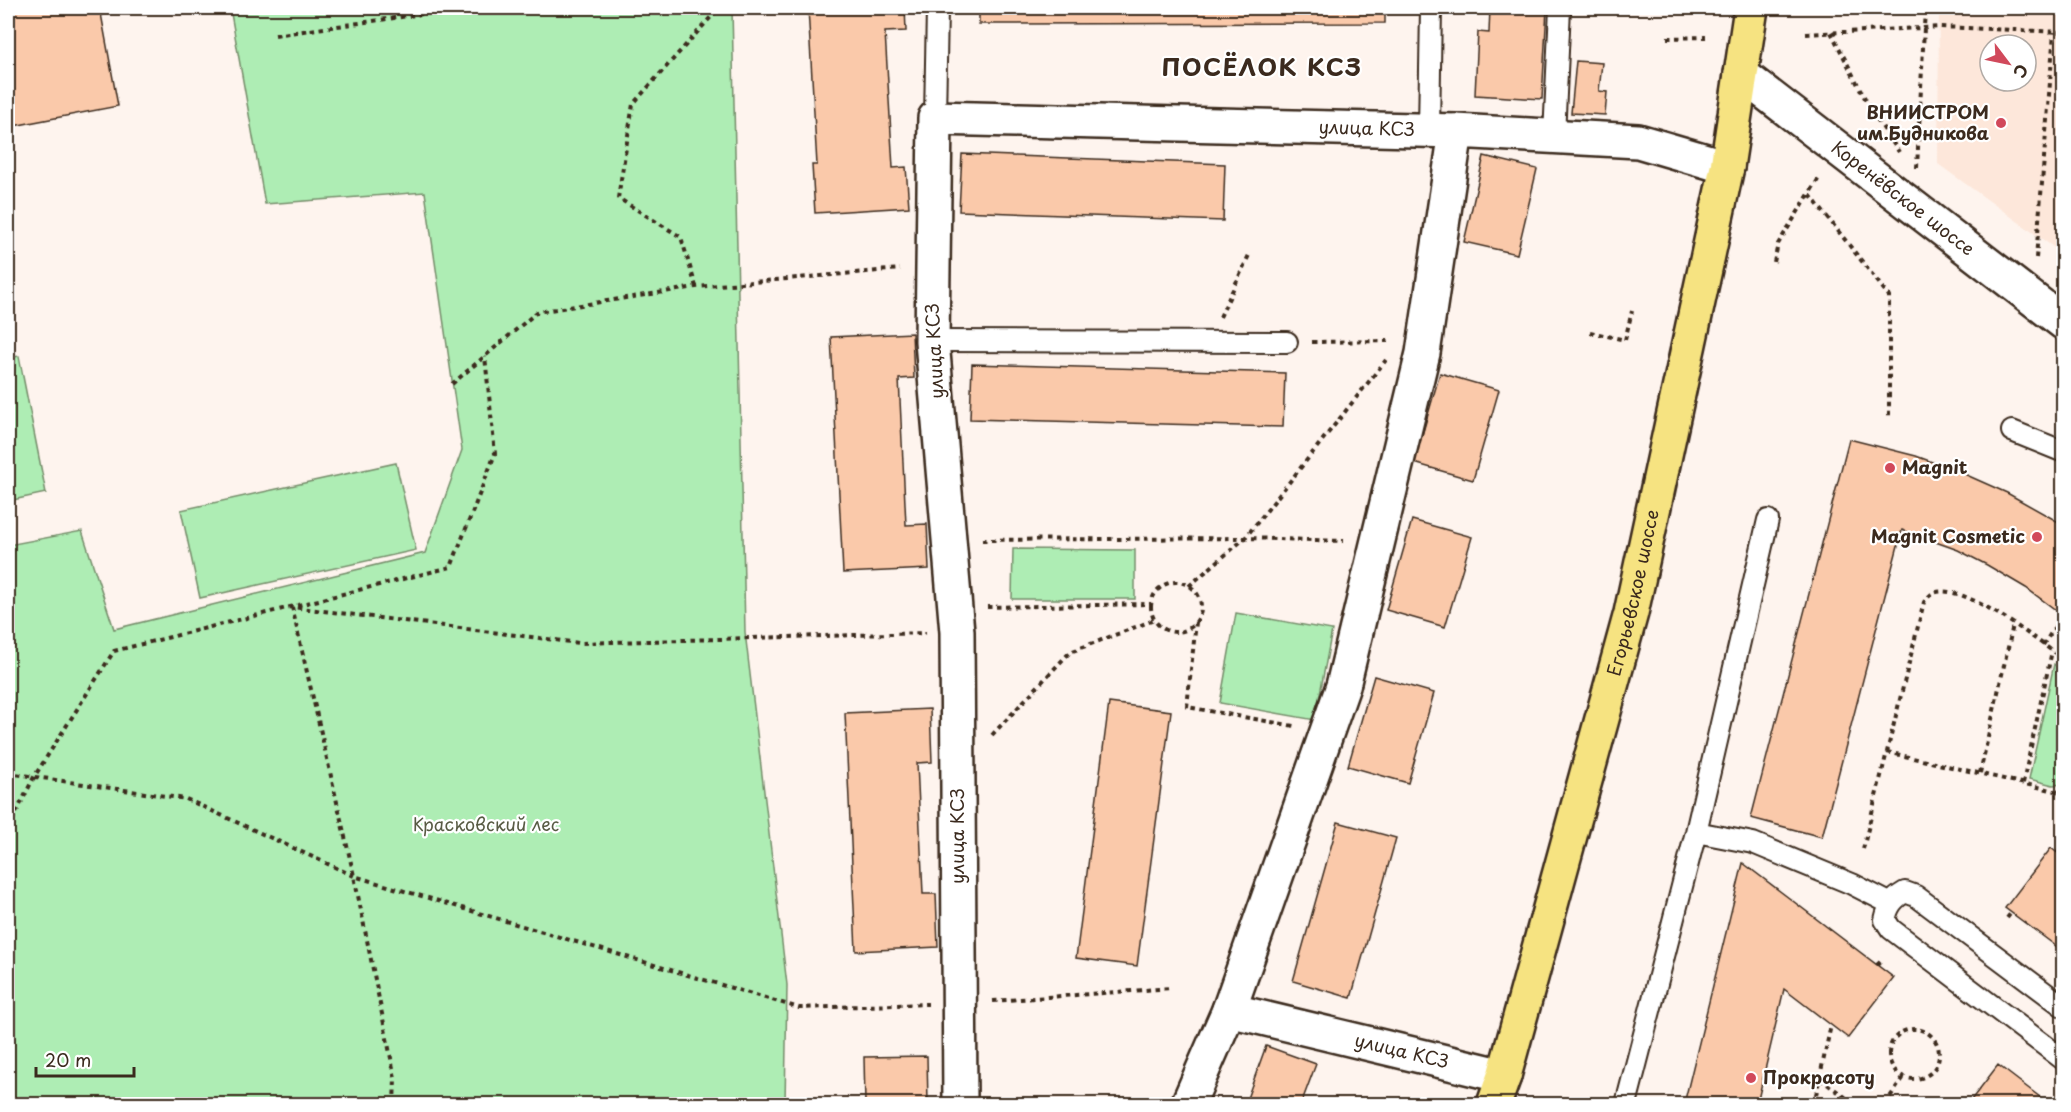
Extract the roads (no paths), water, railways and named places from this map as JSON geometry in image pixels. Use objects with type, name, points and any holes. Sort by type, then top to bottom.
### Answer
[{"type":"main road","name":"Егорьевское шоссе","points":[[1499,1090],[1631,613],[1727,167],[1751,8]]},
{"type":"street","name":"Коренёвское шоссе","points":[[1742,74],[2064,323]]},
{"type":"street","name":"улица КСЗ","points":[[960,1104],[956,620],[932,341],[935,118],[1443,131],[1638,141],[1727,167]]},
{"type":"street","points":[[1188,1104],[1229,1010],[1343,686],[1378,542],[1413,340],[1443,131]]},
{"type":"street","name":"улица КСЗ","points":[[1229,1010],[1499,1090]]},
{"type":"lane","points":[[935,118],[937,8]]},
{"type":"lane","points":[[1431,8],[1443,131]]},
{"type":"lane","points":[[1554,136],[1560,8]]},
{"type":"lane","points":[[932,341],[1287,342]]},
{"type":"lane","points":[[2012,431],[2064,452]]},
{"type":"lane","points":[[1626,1104],[1696,832],[1768,520]]},
{"type":"lane","points":[[1696,832],[1753,843],[1852,884],[1891,904]]},
{"type":"lane","points":[[2064,1007],[1916,896],[1905,892],[1891,904],[1885,920],[1891,929],[2064,1060]]},
{"type":"place","name":"ВНИИСТРОМ им.Будникова","points":[[2001,123]]},
{"type":"place","name":"Magnit","points":[[1890,468]]},
{"type":"place","name":"Magnit Cosmetic","points":[[2037,537]]},
{"type":"place","name":"Прокрасоту","points":[[1751,1078]]},
{"type":"district","name":"ПОСЁЛОК КСЗ","points":[[1262,68]]},
{"type":"park label","name":"Красковский лес","points":[[486,825]]}]
